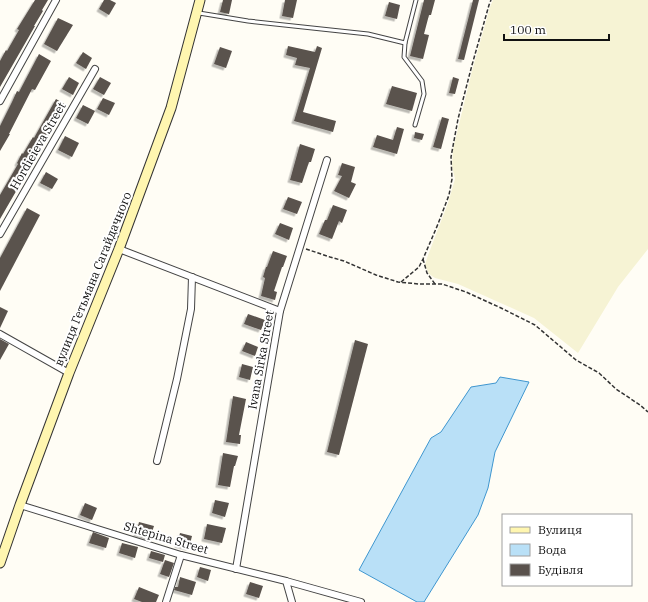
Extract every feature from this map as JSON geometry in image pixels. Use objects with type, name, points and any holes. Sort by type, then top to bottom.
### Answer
[{"type":"main road","name":"вулиця Гетьмана Сагайдачного","points":[[0,564],[20,505],[69,373],[120,249],[171,108],[200,0]]},
{"type":"street","points":[[0,101],[56,0]]},
{"type":"street","name":"Hordieieva Street","points":[[0,234],[95,69]]},
{"type":"street","name":"Ivana Sirka Street","points":[[236,568],[280,311],[326,160]]},
{"type":"street","points":[[120,249],[280,311]]},
{"type":"street","points":[[157,461],[177,379],[191,309],[192,277]]},
{"type":"street","points":[[0,334],[69,373]]},
{"type":"street","name":"Shtepina Street","points":[[20,505],[181,555],[236,568],[361,602]]},
{"type":"street","points":[[166,602],[181,555]]},
{"type":"street","points":[[286,582],[292,602]]},
{"type":"lane","points":[[415,125],[424,94],[422,81],[404,57],[405,43],[416,0]]},
{"type":"lane","points":[[197,12],[248,21],[368,34],[405,43]]},
{"type":"path","points":[[401,282],[419,267],[449,195],[452,180],[451,157],[458,119],[489,5],[492,0]]},
{"type":"path","points":[[300,247],[344,261],[376,275],[401,282],[442,284],[466,292],[535,325],[576,360],[599,373],[616,389],[648,412]]},
{"type":"path","points":[[423,259],[427,273],[435,284]]},
{"type":"shaded area","points":[[493,0],[648,0],[648,249],[618,287],[578,353],[534,318],[458,284],[435,278],[429,274],[425,265],[448,203],[455,179],[452,166],[453,149],[472,71]]},
{"type":"water","points":[[500,377],[529,382],[495,452],[488,488],[478,515],[424,602],[417,602],[359,570],[431,438],[441,432],[471,387],[496,383]]},
{"type":"building","points":[[35,0],[48,0],[0,87],[0,61]]},
{"type":"building","points":[[104,0],[110,0],[116,3],[109,15],[99,9]]},
{"type":"building","points":[[223,0],[232,0],[229,14],[220,12]]},
{"type":"building","points":[[285,0],[297,0],[293,18],[282,16]]},
{"type":"building","points":[[424,0],[435,0],[424,34],[429,35],[423,59],[410,56]]},
{"type":"building","points":[[473,0],[479,0],[464,60],[458,59]]},
{"type":"building","points":[[389,2],[400,5],[397,19],[385,16]]},
{"type":"building","points":[[58,18],[73,25],[57,51],[44,44]]},
{"type":"building","points":[[288,46],[315,52],[317,46],[322,48],[303,112],[336,121],[333,132],[294,121],[310,68],[295,65],[297,58],[286,55]]},
{"type":"building","points":[[220,47],[232,51],[226,68],[214,64]]},
{"type":"building","points":[[83,52],[92,58],[86,69],[76,63]]},
{"type":"building","points":[[39,54],[51,61],[35,90],[32,89],[0,151],[0,126],[17,91],[19,92]]},
{"type":"building","points":[[69,77],[79,83],[73,95],[62,89]]},
{"type":"building","points":[[100,77],[111,83],[104,95],[93,89]]},
{"type":"building","points":[[453,77],[459,79],[455,94],[449,93]]},
{"type":"building","points":[[392,86],[417,93],[412,111],[386,104]]},
{"type":"building","points":[[103,98],[115,103],[109,115],[97,109]]},
{"type":"building","points":[[56,99],[66,105],[0,219],[0,195],[18,164],[17,163],[22,153],[23,154],[33,137],[34,138]]},
{"type":"building","points":[[83,105],[95,111],[88,124],[76,118]]},
{"type":"building","points":[[442,117],[449,119],[441,149],[433,147]]},
{"type":"building","points":[[397,127],[404,129],[397,154],[373,147],[377,135],[393,140]]},
{"type":"building","points":[[415,132],[424,134],[422,140],[414,138]]},
{"type":"building","points":[[65,136],[79,143],[72,157],[58,150]]},
{"type":"building","points":[[300,144],[315,149],[302,183],[290,180]]},
{"type":"building","points":[[342,163],[355,167],[351,182],[356,184],[349,198],[334,191],[342,176],[338,175]]},
{"type":"building","points":[[46,172],[58,179],[52,189],[40,183]]},
{"type":"building","points":[[288,197],[302,202],[297,214],[283,209]]},
{"type":"building","points":[[333,205],[347,210],[342,223],[339,221],[332,239],[319,234]]},
{"type":"building","points":[[27,208],[40,215],[0,291],[0,258]]},
{"type":"building","points":[[280,223],[293,228],[289,240],[275,234]]},
{"type":"building","points":[[273,251],[287,256],[274,291],[277,292],[275,300],[261,296],[265,278],[263,277]]},
{"type":"building","points":[[0,307],[8,311],[0,328]]},
{"type":"building","points":[[248,314],[265,320],[261,330],[244,324]]},
{"type":"building","points":[[0,339],[9,344],[0,360]]},
{"type":"building","points":[[355,340],[368,344],[339,455],[327,452]]},
{"type":"building","points":[[246,342],[258,347],[255,356],[242,351]]},
{"type":"building","points":[[242,364],[253,367],[250,380],[239,377]]},
{"type":"building","points":[[233,396],[246,399],[239,435],[241,435],[240,444],[226,442]]},
{"type":"building","points":[[223,453],[238,456],[234,466],[230,487],[218,485]]},
{"type":"building","points":[[215,500],[229,503],[225,517],[212,513]]},
{"type":"building","points":[[85,503],[97,508],[92,520],[80,515]]},
{"type":"building","points":[[139,522],[154,526],[150,538],[136,534]]},
{"type":"building","points":[[207,524],[226,528],[222,543],[204,539]]},
{"type":"building","points":[[93,532],[109,538],[106,548],[89,543]]},
{"type":"building","points":[[180,533],[192,536],[189,548],[177,545]]},
{"type":"building","points":[[122,543],[138,547],[135,558],[119,553]]},
{"type":"building","points":[[151,551],[165,555],[163,562],[149,558]]},
{"type":"building","points":[[165,560],[174,563],[169,577],[160,574]]},
{"type":"building","points":[[200,567],[211,570],[208,581],[197,577]]},
{"type":"building","points":[[180,577],[196,582],[192,595],[174,590],[175,587],[178,587]]},
{"type":"building","points":[[250,582],[263,586],[259,598],[246,594]]},
{"type":"building","points":[[139,587],[159,595],[156,602],[142,602],[134,599]]}]
